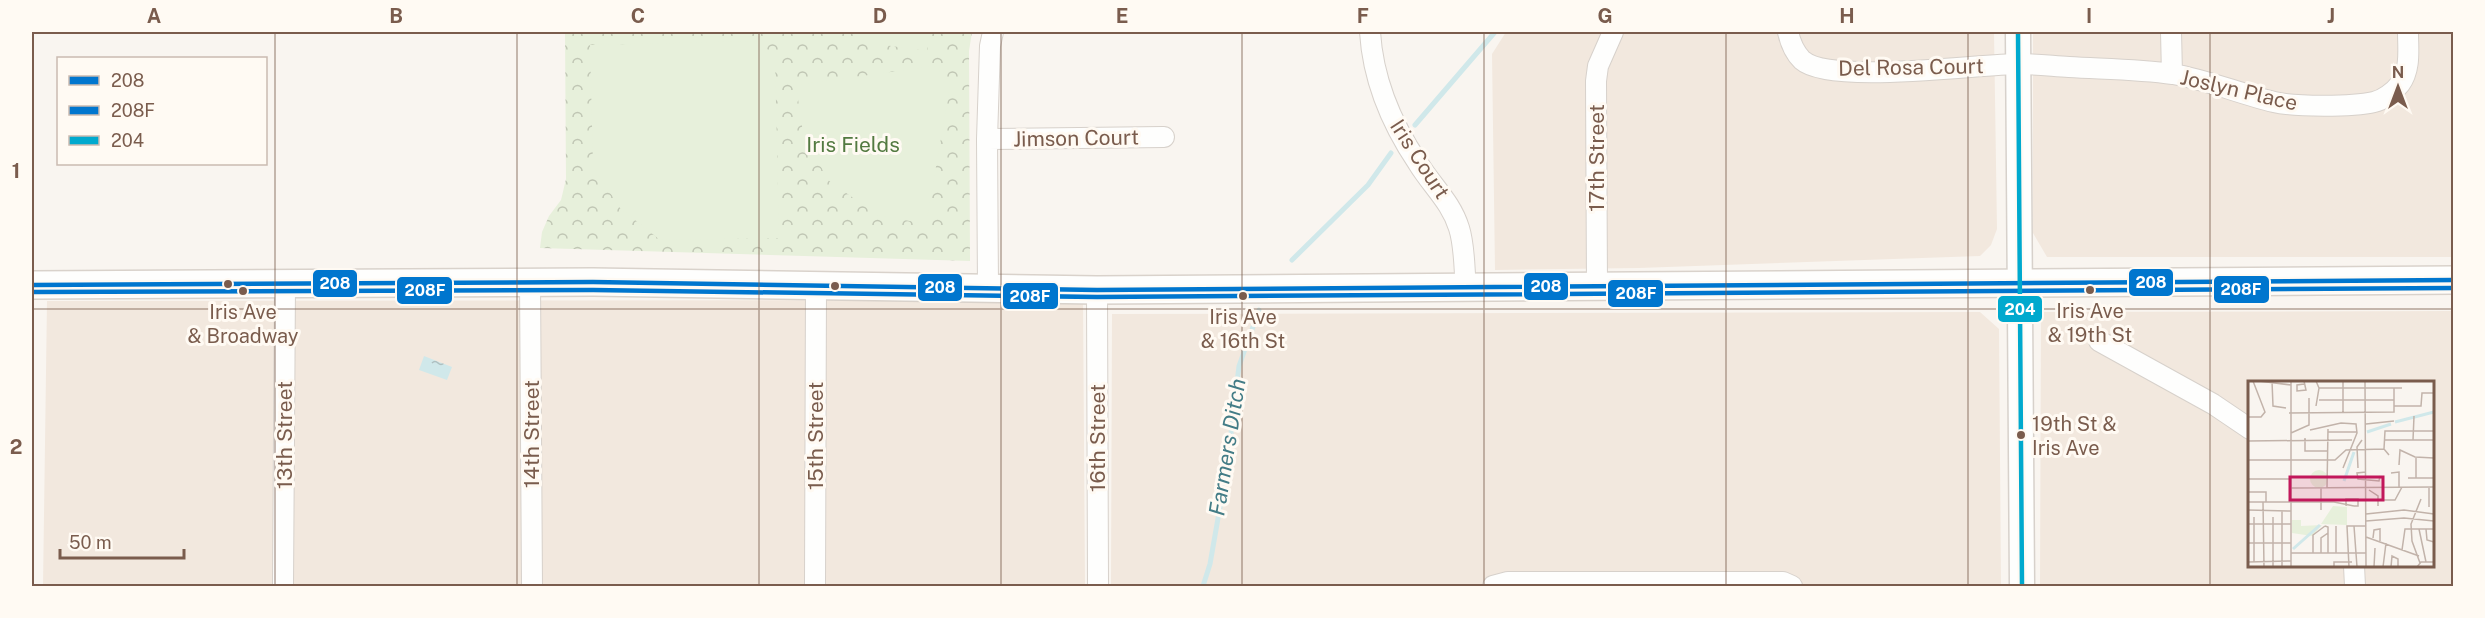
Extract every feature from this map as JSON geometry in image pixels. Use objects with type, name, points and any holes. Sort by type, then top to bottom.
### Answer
[{"type":"main road","points":[[32,285],[530,282],[1097,290],[2454,280]]},
{"type":"street","points":[[988,288],[987,139],[990,46],[993,32]]},
{"type":"street","name":"Iris Court","points":[[1370,32],[1378,83],[1396,127],[1419,165],[1449,203],[1460,230],[1466,288]]},
{"type":"street","name":"17th Street","points":[[1597,288],[1596,81],[1598,66],[1613,32]]},
{"type":"street","name":"Del Rosa Court","points":[[1788,32],[1790,40],[1803,60],[1823,68],[1844,71],[1943,70],[2018,64]]},
{"type":"street","points":[[2018,32],[2022,586]]},
{"type":"street","points":[[2171,32],[2172,74]]},
{"type":"street","name":"Joslyn Place","points":[[2018,64],[2172,74],[2220,84],[2275,102],[2309,106],[2373,102],[2388,96],[2399,85],[2407,71],[2408,32]]},
{"type":"street","name":"Jimson Court","points":[[987,139],[1164,137]]},
{"type":"street","name":"14th Street","points":[[530,282],[532,586]]},
{"type":"street","name":"13th Street","points":[[283,586],[285,284]]},
{"type":"street","name":"15th Street","points":[[815,586],[816,285]]},
{"type":"street","name":"16th Street","points":[[1097,290],[1098,586]]},
{"type":"street","points":[[2099,341],[2213,404],[2248,428]]},
{"type":"street","points":[[2354,567],[2355,586]]},
{"type":"street","points":[[1493,586],[1508,582],[1784,582],[1792,586]]},
{"type":"shaded area","points":[[1506,32],[1994,32],[1997,229],[1991,245],[1980,256],[1639,268],[1495,270],[1492,54]]},
{"type":"shaded area","points":[[2033,32],[2453,32],[2453,257],[2047,257],[2033,233]]},
{"type":"shaded area","points":[[1083,300],[1085,586],[43,586],[47,301]]},
{"type":"shaded area","points":[[2453,311],[2453,586],[2040,586],[2041,312]]},
{"type":"shaded area","points":[[1980,312],[1999,329],[2001,586],[1111,586],[1112,314]]},
{"type":"green space","name":"Iris Fields","points":[[565,32],[972,32],[969,51],[970,261],[540,248],[542,232],[549,216],[561,200],[566,179]]},
{"type":"green space","points":[[859,32],[929,32],[927,51],[877,44]]},
{"type":"green space","points":[[759,41],[775,57],[779,238],[660,240],[620,208],[593,166],[590,45]]},
{"type":"green space","points":[[934,66],[951,81],[926,224],[877,215],[828,180],[803,133],[796,85]]},
{"type":"water","points":[[424,356],[452,367],[447,380],[419,370]]},
{"type":"waterway","name":"Farmers Ditch","points":[[1415,125],[1495,32]]},
{"type":"waterway","name":"Farmers Ditch","points":[[1292,260],[1368,185],[1391,153]]},
{"type":"waterway","name":"Farmers Ditch","points":[[1203,586],[1210,564],[1227,467],[1239,366],[1259,310]]},
{"type":"transit line","name":"204","points":[[2018,32],[2022,586]]},
{"type":"transit line","name":"208","points":[[32,285],[593,282],[1097,290],[2454,280]]},
{"type":"transit line","name":"208F","points":[[32,292],[593,290],[1097,297],[2454,288]]},
{"type":"place","name":"Iris Ave & 19th St","points":[[2090,290]]},
{"type":"place","name":"Iris Ave & Broadway","points":[[243,291]]},
{"type":"place","name":"Iris Ave & 16th St","points":[[1243,296]]},
{"type":"place","name":"19th St & Iris Ave","points":[[2021,435]]}]
